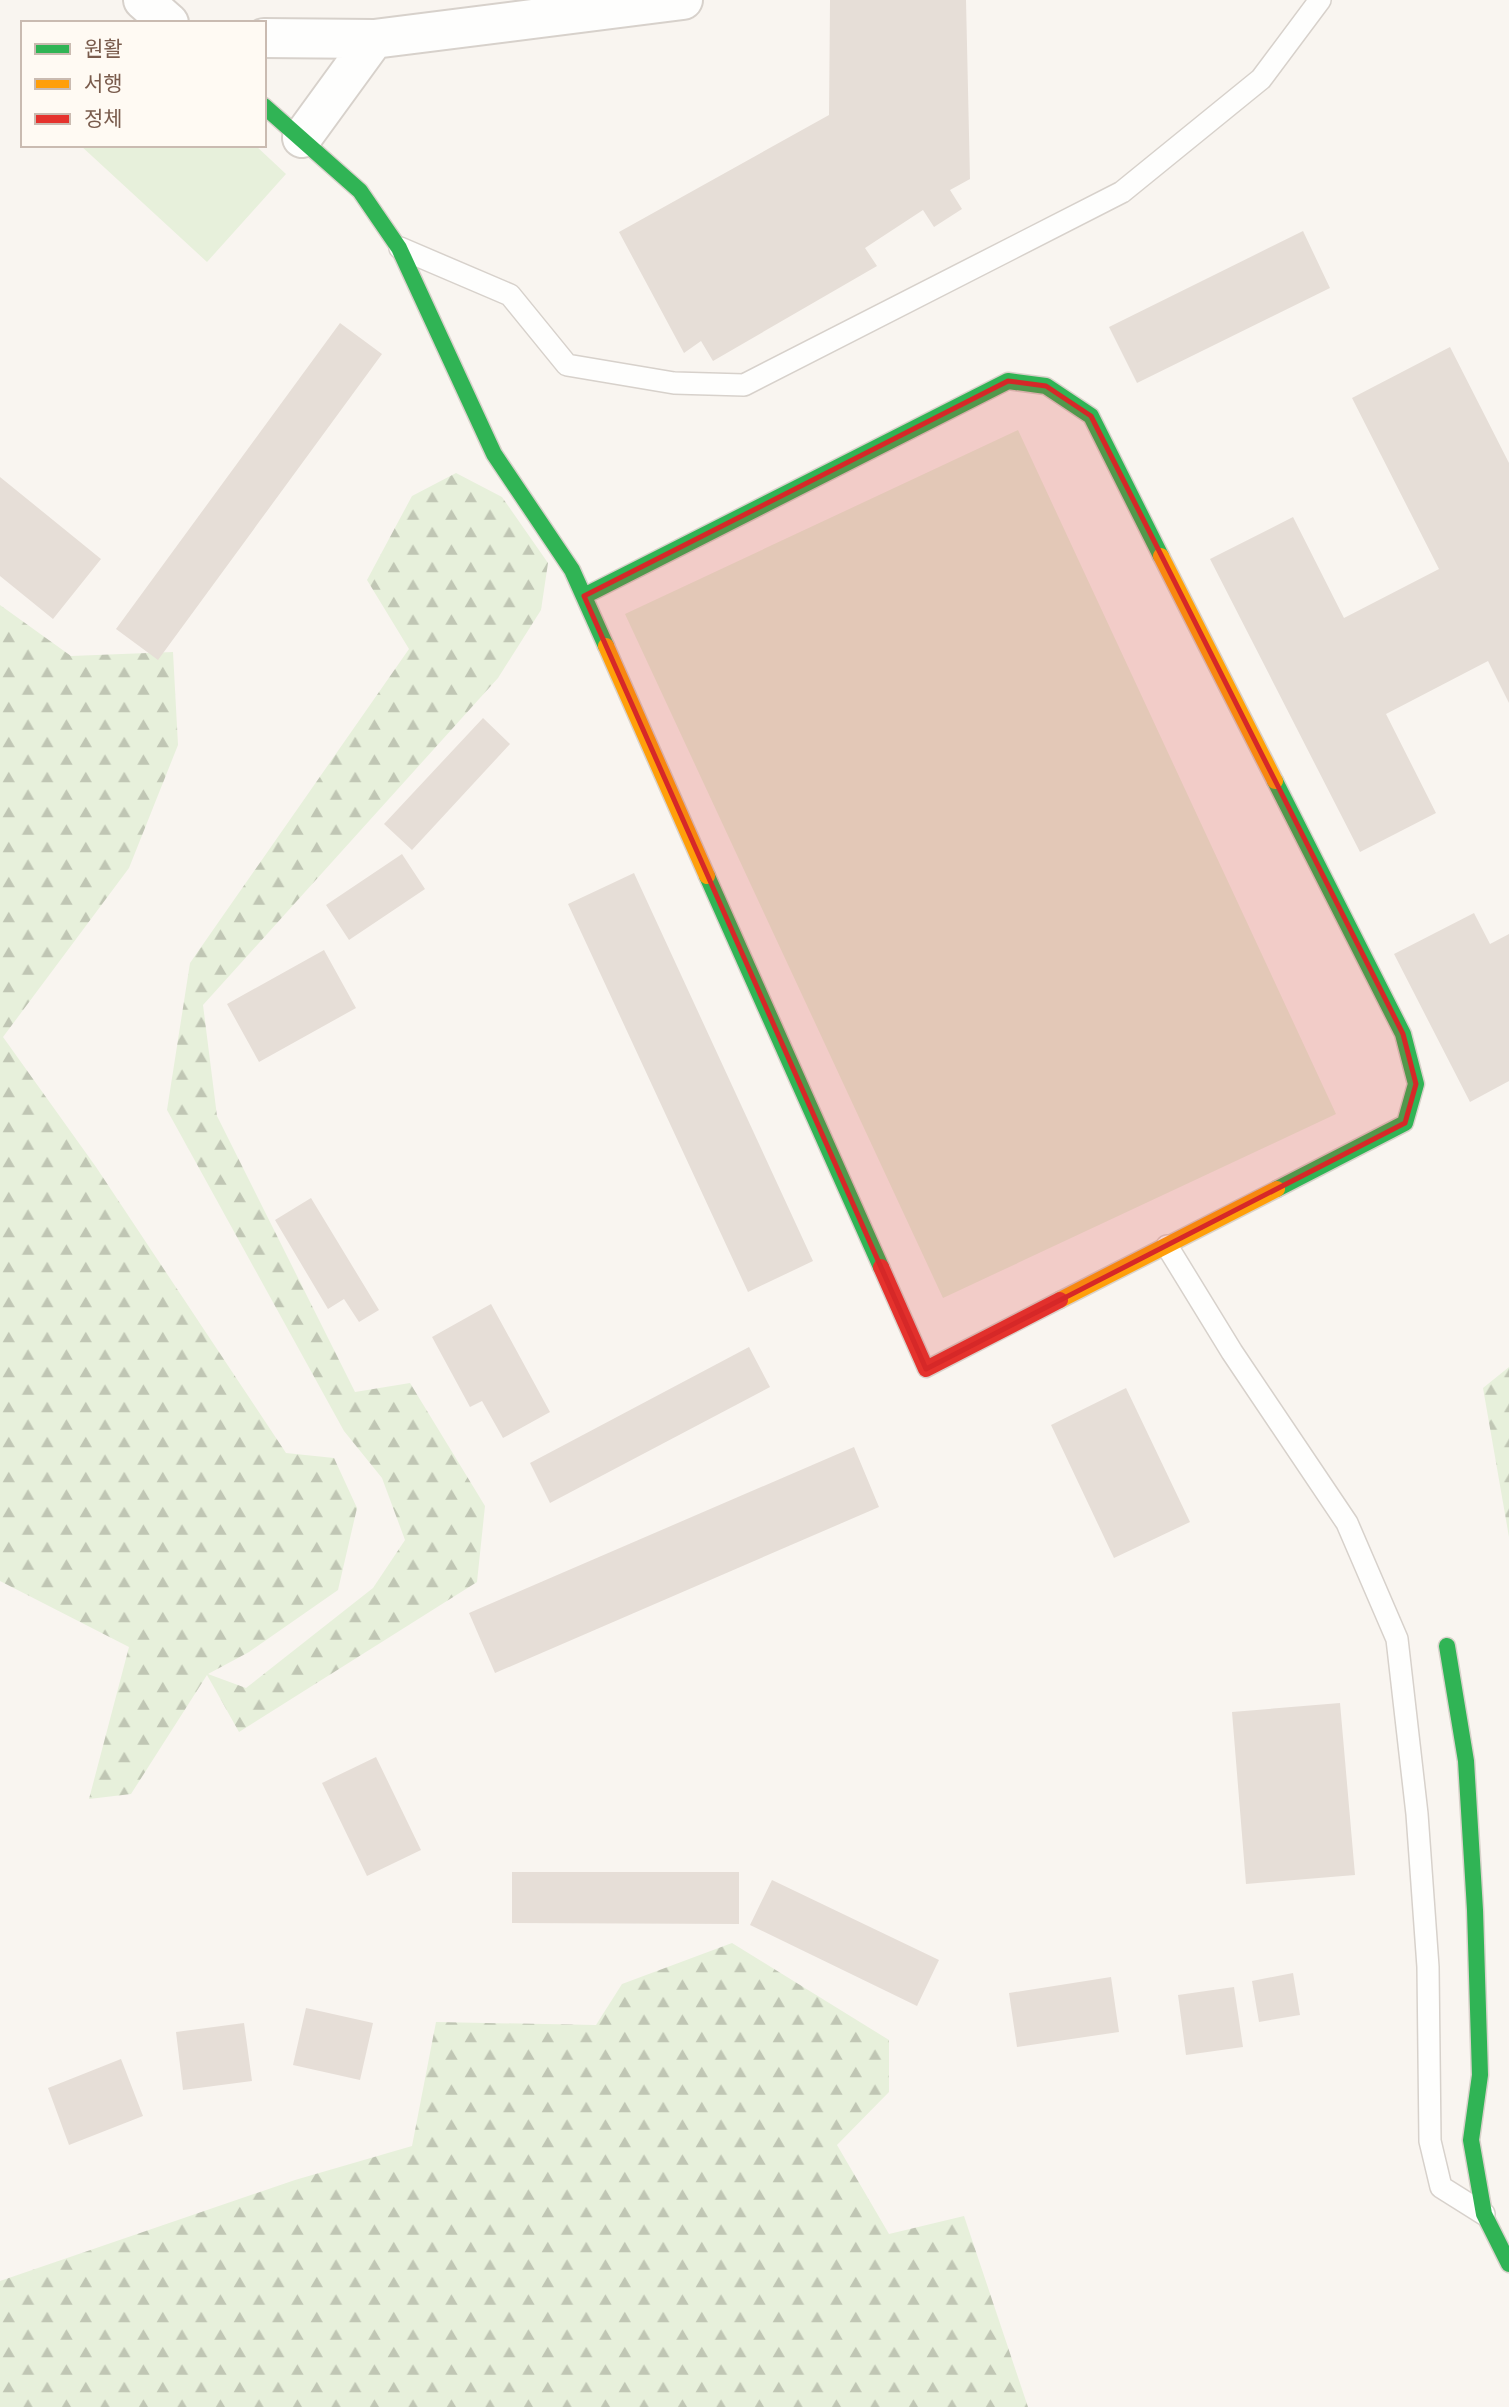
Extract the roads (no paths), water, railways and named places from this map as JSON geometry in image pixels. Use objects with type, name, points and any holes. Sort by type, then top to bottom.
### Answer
[{"type":"street","points":[[143,0],[167,21]]},
{"type":"street","points":[[266,38],[374,39],[683,0]]},
{"type":"street","points":[[302,138],[374,39]]},
{"type":"street","points":[[266,108],[360,191],[399,248],[494,454],[572,570],[926,1370],[1405,1123],[1416,1084],[1403,1034],[1091,416],[1046,386],[1008,381],[584,596]]},
{"type":"street","points":[[1447,1646],[1466,1761],[1475,1910],[1480,2075],[1471,2140],[1484,2214],[1509,2264]]},
{"type":"lane","points":[[399,248],[510,295],[567,365],[674,383],[744,385],[1122,192],[1261,79],[1320,0]]},
{"type":"lane","points":[[1167,1246],[1232,1352],[1348,1522],[1397,1639],[1417,1814],[1427,1953],[1430,2141],[1441,2186],[1484,2214]]}]
